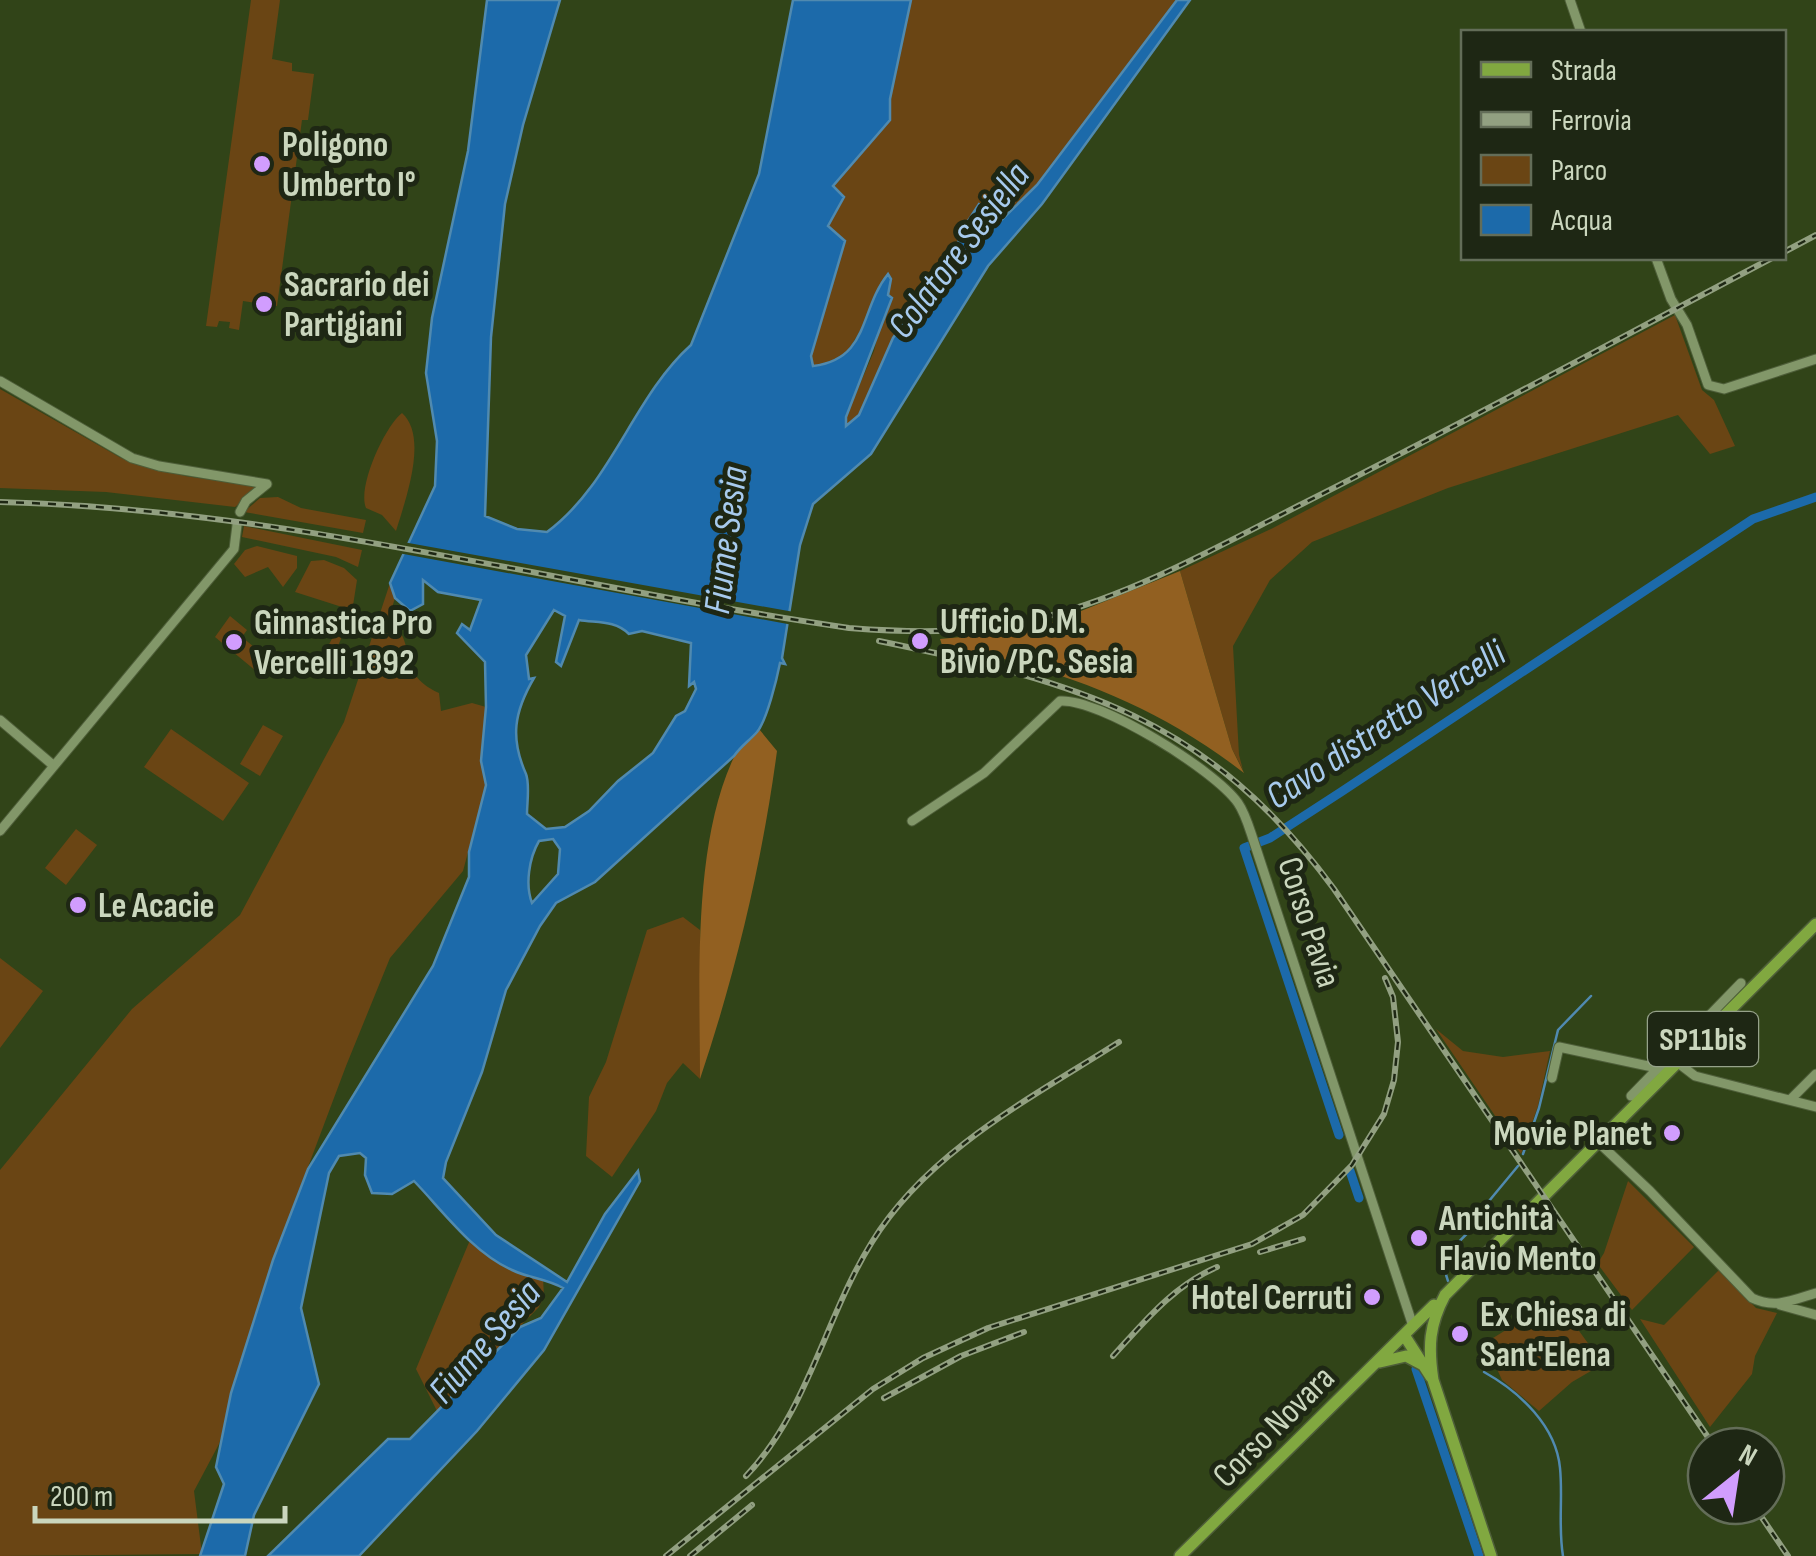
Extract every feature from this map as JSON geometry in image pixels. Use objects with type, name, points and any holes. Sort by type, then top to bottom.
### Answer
[{"type":"main road","name":"SP11bis","points":[[1445,1295],[1669,1067],[1813,930]]},
{"type":"main road","name":"Corso Novara","points":[[1180,1556],[1445,1295]]},
{"type":"main road","points":[[1445,1295],[1433,1317],[1429,1352],[1433,1380],[1491,1556]]},
{"type":"main road","points":[[1409,1330],[1429,1352]]},
{"type":"main road","points":[[1409,1330],[1433,1380]]},
{"type":"main road","points":[[1376,1363],[1406,1356],[1423,1366]]},
{"type":"street","points":[[1570,0],[1580,30]]},
{"type":"street","points":[[1657,260],[1671,300],[1687,325],[1708,386],[1724,389],[1816,360]]},
{"type":"street","points":[[0,381],[132,458],[266,484],[240,512]]},
{"type":"street","points":[[0,830],[234,549],[237,525]]},
{"type":"street","name":"Corso Pavia","points":[[912,821],[984,773],[1048,710],[1068,700],[1120,718],[1196,767],[1238,803],[1255,843],[1409,1330]]},
{"type":"street","points":[[0,720],[54,766]]},
{"type":"street","points":[[1631,1096],[1669,1067],[1741,983]]},
{"type":"street","points":[[1552,1078],[1559,1047],[1669,1067],[1816,1107]]},
{"type":"street","points":[[1790,1100],[1816,1074]]},
{"type":"street","points":[[1598,1142],[1752,1298],[1765,1304],[1780,1304],[1816,1293]]},
{"type":"street","points":[[1780,1304],[1816,1315]]},
{"type":"green space","name":"Poligono Umberto I°","points":[[251,0],[280,0],[272,59],[292,63],[292,71],[314,74],[308,120],[302,120],[277,306],[243,301],[239,330],[229,328],[230,322],[206,326]]},
{"type":"green space","points":[[911,0],[1177,0],[1037,186],[981,241],[978,236],[984,225],[962,230],[951,265],[939,275],[859,415],[845,426],[874,351],[891,279],[845,356],[831,364],[813,367],[811,357],[845,241],[827,226],[833,186],[890,120],[890,99]]},
{"type":"green space","points":[[1675,315],[1702,390],[1714,400],[1735,446],[1710,454],[1678,415],[1448,488],[1312,542],[1270,580],[1233,646],[1243,770],[1232,749],[1180,571],[1273,528]]},
{"type":"green space","points":[[0,389],[121,458],[185,476],[259,487],[235,507],[106,492],[0,488]]},
{"type":"green space","points":[[402,413],[414,437],[414,453],[396,531],[382,515],[366,508],[364,498],[374,458]]},
{"type":"green space","points":[[278,497],[301,508],[366,520],[363,533],[244,512],[260,498]]},
{"type":"green space","points":[[244,526],[362,550],[358,567],[336,557],[242,537]]},
{"type":"green space","points":[[257,546],[297,556],[297,568],[283,587],[268,567],[245,577],[234,564],[245,550]]},
{"type":"green space","points":[[324,560],[344,568],[357,580],[352,612],[331,663],[322,658],[339,625],[342,607],[295,592],[311,561]]},
{"type":"green space","points":[[390,583],[395,598],[388,620],[403,638],[416,676],[439,693],[441,711],[472,703],[486,707],[481,761],[486,785],[463,871],[390,958],[273,1260],[219,1444],[194,1491],[202,1554],[0,1556],[0,1170],[132,1009],[240,915],[344,722]]},
{"type":"green space","name":"Ginnastica Pro Vercelli 1892","points":[[230,616],[247,630],[242,637],[268,659],[274,653],[279,657],[262,676],[215,637]]},
{"type":"green space","points":[[263,725],[283,736],[260,776],[240,764]]},
{"type":"green space","points":[[171,729],[249,783],[223,821],[144,767]]},
{"type":"green space","points":[[76,829],[97,845],[66,885],[45,868]]},
{"type":"green space","points":[[683,917],[700,930],[700,1079],[683,1063],[667,1083],[656,1111],[612,1177],[586,1156],[589,1097],[606,1062],[647,930]]},
{"type":"green space","points":[[0,958],[43,991],[0,1048]]},
{"type":"green space","points":[[1436,1029],[1463,1051],[1503,1057],[1550,1051],[1538,1106],[1521,1154]]},
{"type":"green space","points":[[1628,1181],[1694,1247],[1632,1310],[1594,1259],[1599,1261],[1604,1253]]},
{"type":"green space","points":[[470,1240],[512,1270],[543,1278],[544,1296],[539,1307],[437,1411],[416,1369]]},
{"type":"green space","points":[[1719,1270],[1756,1308],[1777,1313],[1755,1356],[1752,1374],[1711,1426],[1640,1319],[1664,1325]]},
{"type":"green space","points":[[1556,1299],[1603,1364],[1572,1382],[1539,1411],[1502,1380],[1485,1343]]},
{"type":"shaded area","points":[[1180,571],[1232,749],[1244,773],[1138,707],[1063,677],[942,645],[940,639],[1034,630]]},
{"type":"shaded area","points":[[759,729],[777,751],[771,793],[746,917],[700,1079],[701,915],[711,831],[734,757]]},
{"type":"water","points":[[487,0],[560,0],[523,125],[505,204],[491,337],[485,516],[517,529],[547,532],[589,490],[653,389],[691,345],[759,174],[793,0],[911,0],[890,99],[890,120],[833,186],[844,197],[828,226],[845,241],[811,356],[813,366],[845,354],[861,331],[888,274],[891,279],[888,295],[892,298],[846,417],[846,426],[859,415],[893,338],[939,275],[951,265],[962,230],[979,204],[986,207],[978,236],[981,240],[1037,185],[1177,0],[1190,0],[1042,204],[988,266],[871,454],[813,504],[800,545],[782,658],[785,664],[780,663],[768,709],[757,732],[595,882],[556,903],[506,990],[482,1072],[443,1178],[496,1235],[567,1282],[605,1214],[638,1171],[640,1181],[544,1350],[477,1431],[359,1556],[268,1556],[388,1439],[410,1439],[520,1327],[541,1318],[563,1288],[512,1270],[484,1253],[414,1181],[392,1194],[372,1193],[365,1175],[366,1158],[360,1153],[339,1156],[329,1173],[301,1308],[319,1384],[254,1515],[245,1556],[200,1556],[224,1484],[216,1467],[231,1393],[273,1260],[308,1169],[433,966],[469,877],[469,852],[486,785],[481,761],[485,662],[457,633],[462,624],[470,630],[481,600],[438,592],[423,580],[423,604],[410,611],[395,598],[390,583],[435,486],[437,441],[426,373],[432,318],[468,151]],"holes":[[[554,610],[565,616],[556,662],[561,666],[579,620],[606,623],[629,634],[642,631],[691,643],[689,686],[694,682],[696,689],[685,711],[676,716],[653,753],[589,811],[565,827],[546,829],[527,814],[528,783],[516,725],[534,678],[529,679],[526,655]],[[553,839],[560,849],[558,874],[532,903],[529,872],[533,855],[539,841]]]},
{"type":"pier","points":[[403,542],[794,612],[793,625],[398,553]]},
{"type":"waterway","name":"Cavo distretto Vercelli","points":[[1339,1135],[1244,848],[1270,838],[1753,519],[1816,497]]},
{"type":"waterway","points":[[1523,1154],[1558,1030],[1591,996]]},
{"type":"waterway","points":[[1448,1281],[1447,1261],[1451,1252],[1488,1214],[1489,1201],[1518,1166]]},
{"type":"waterway","name":"Cavo distretto Vercelli","points":[[1350,1171],[1359,1198]]},
{"type":"waterway","name":"Cavo distretto Vercelli","points":[[1416,1369],[1479,1556]]},
{"type":"waterway","points":[[1484,1372],[1523,1400],[1552,1438],[1560,1468],[1563,1556]]},
{"type":"railway","points":[[1786,251],[1816,235]]},
{"type":"railway","points":[[0,502],[107,508],[320,534],[849,628],[923,631],[997,627],[1079,607],[1176,567],[1420,444],[1768,260]]},
{"type":"railway","points":[[879,641],[951,656],[1077,692],[1134,716],[1187,746],[1238,783],[1286,831],[1334,889],[1700,1426]]},
{"type":"railway","points":[[666,1556],[873,1389],[923,1358],[988,1328],[1252,1244],[1303,1215],[1352,1165],[1384,1114],[1394,1080],[1398,1042],[1393,997],[1385,978]]},
{"type":"railway","points":[[746,1476],[785,1423],[856,1271],[895,1210],[922,1180],[983,1129],[1119,1042]]},
{"type":"railway","points":[[1260,1252],[1303,1239]]},
{"type":"railway","points":[[1113,1356],[1173,1294],[1217,1267]]},
{"type":"railway","points":[[884,1398],[961,1356],[1024,1332]]},
{"type":"railway","points":[[690,1556],[752,1505]]},
{"type":"railway","points":[[1768,1526],[1788,1556]]},
{"type":"place","name":"Poligono Umberto I°","points":[[262,164]]},
{"type":"place","name":"Sacrario dei Partigiani","points":[[264,304]]},
{"type":"place","name":"Ufficio D.M. Bivio /P.C. Sesia","points":[[920,641]]},
{"type":"place","name":"Ginnastica Pro Vercelli 1892","points":[[234,642]]},
{"type":"place","name":"Le Acacie","points":[[78,905]]},
{"type":"place","name":"Movie Planet","points":[[1672,1133]]},
{"type":"place","name":"Antichità Flavio Mento","points":[[1419,1238]]},
{"type":"place","name":"Hotel Cerruti","points":[[1372,1297]]},
{"type":"place","name":"Ex Chiesa di Sant'Elena","points":[[1460,1334]]},
{"type":"water label","name":"Colatore Sesiella","points":[[958,250]]},
{"type":"water label","name":"Fiume Sesia","points":[[725,540]]},
{"type":"water label","name":"Fiume Sesia","points":[[484,1341]]}]
